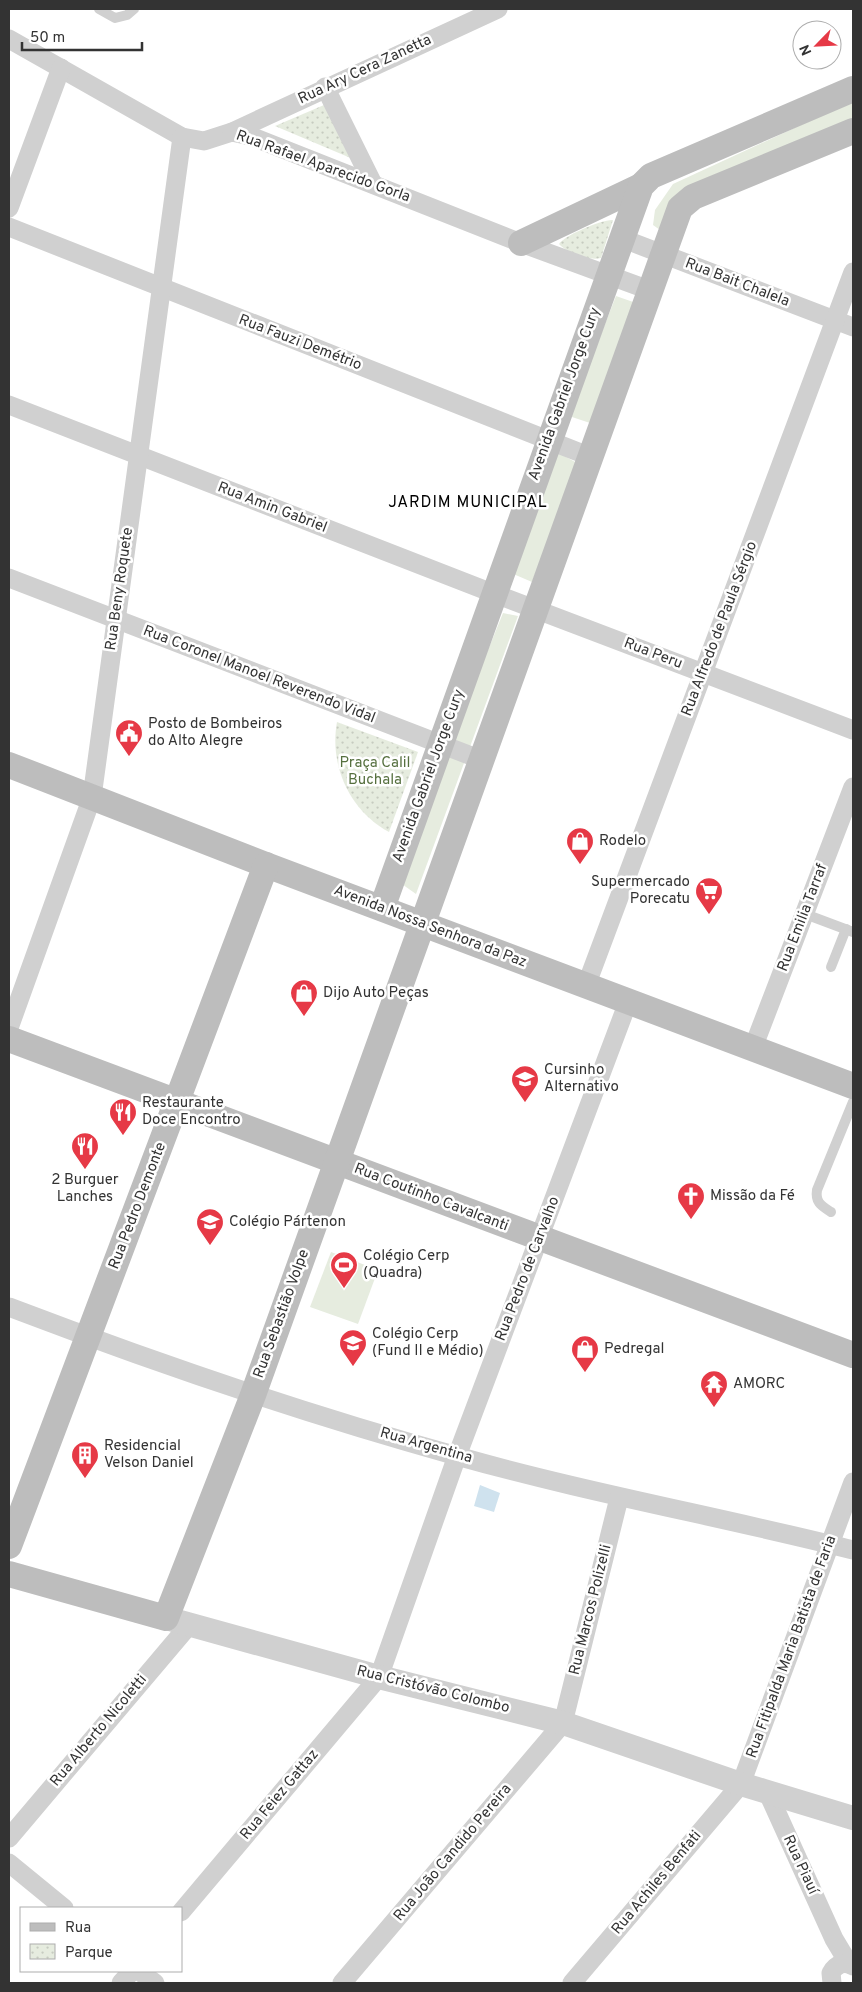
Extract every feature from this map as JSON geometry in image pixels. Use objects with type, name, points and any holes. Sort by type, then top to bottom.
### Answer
[{"type":"main road","points":[[521,243],[641,186],[651,176],[853,89]]},
{"type":"main road","points":[[423,923],[680,208],[692,197],[852,132]]},
{"type":"main road","name":"Avenida Gabriel Jorge Cury","points":[[382,908],[548,440],[641,186]]},
{"type":"main road","name":"Avenida Nossa Senhora da Paz","points":[[9,765],[266,866],[423,923],[853,1086]]},
{"type":"main road","name":"Rua Pedro Demonte","points":[[9,1546],[266,866]]},
{"type":"main road","name":"Rua Sebastião Volpe","points":[[178,1621],[253,1395],[423,923]]},
{"type":"main road","name":"Rua Coutinho Cavalcanti","points":[[9,1039],[853,1356]]},
{"type":"main road","name":"Rua Cristóvão Colombo","points":[[14,1580],[178,1621]]},
{"type":"street","name":"Rua Ary Cera Zanetta","points":[[232,132],[325,87],[498,9]]},
{"type":"street","name":"Rua Rafael Aparecido Gorla","points":[[9,39],[182,137],[204,141],[232,132],[250,136],[521,243],[649,290]]},
{"type":"street","points":[[9,208],[61,68]]},
{"type":"street","points":[[325,87],[373,184]]},
{"type":"street","name":"Rua Beny Roquete","points":[[9,1028],[92,797],[182,137]]},
{"type":"street","name":"Rua Fauzi Demétrio","points":[[9,227],[591,457]]},
{"type":"street","name":"Rua Bait Chalela","points":[[621,238],[853,327]]},
{"type":"street","name":"Rua Alfredo de Paula Sérgio","points":[[586,986],[853,272]]},
{"type":"street","name":"Rua Amin Gabriel","points":[[9,405],[536,610]]},
{"type":"street","name":"Rua Coronel Manoel Reverendo Vidal","points":[[9,578],[116,621],[482,760]]},
{"type":"street","name":"Rua Peru","points":[[536,610],[853,730]]},
{"type":"street","name":"Rua Emilia Tarraf","points":[[753,1048],[853,787]]},
{"type":"street","name":"Rua Pedro de Carvalho","points":[[379,1677],[457,1456],[628,1002]]},
{"type":"street","name":"Rua Argentina","points":[[9,1307],[253,1395],[457,1456],[619,1498],[853,1550]]},
{"type":"street","name":"Rua Fitipalda Maria Batista de Faria","points":[[741,1784],[853,1482]]},
{"type":"street","name":"Rua Marcos Polizelli","points":[[563,1723],[619,1498]]},
{"type":"street","name":"Rua Cristóvão Colombo","points":[[178,1621],[379,1677],[563,1723],[741,1784],[853,1818]]},
{"type":"street","name":"Rua Alberto Nicoletti","points":[[9,1838],[178,1621]]},
{"type":"street","name":"Rua Feiez Gattaz","points":[[182,1911],[379,1677]]},
{"type":"street","name":"Rua João Candido Pereira","points":[[342,1983],[563,1723]]},
{"type":"street","name":"Rua Achiles Benfati","points":[[572,1983],[741,1784]]},
{"type":"street","name":"Rua Piauí","points":[[766,1791],[834,1939],[838,1973]]},
{"type":"street","points":[[9,1863],[63,1907]]},
{"type":"street","points":[[121,1983],[131,1972]]},
{"type":"street","points":[[141,1972],[155,1983]]},
{"type":"lane","points":[[99,9],[115,18],[127,15],[134,9]]},
{"type":"lane","points":[[805,914],[850,931],[831,967]]},
{"type":"lane","points":[[832,1212],[819,1205],[816,1197],[817,1190],[853,1102]]},
{"type":"green space","points":[[853,101],[853,123],[660,230],[653,225],[655,210],[673,184]]},
{"type":"green space","points":[[324,105],[353,159],[275,126]]},
{"type":"green space","points":[[613,220],[601,258],[578,256],[559,244],[584,228]]},
{"type":"green space","points":[[616,296],[636,303],[590,423],[569,416]]},
{"type":"green space","points":[[557,452],[577,463],[532,582],[511,573]]},
{"type":"green space","points":[[503,613],[518,616],[416,894],[399,882],[448,749]]},
{"type":"green space","name":"Praça Calil Buchala","points":[[337,722],[418,752],[389,832],[363,812],[345,786],[336,755],[335,738]]},
{"type":"green space","name":"Colégio Cerp (Quadra)","points":[[331,1252],[378,1270],[358,1324],[310,1307]]},
{"type":"water","points":[[480,1485],[500,1493],[494,1512],[474,1506]]},
{"type":"place","name":"Posto de Bombeiros do Alto Alegre","points":[[129,757]]},
{"type":"place","name":"Rodelo","points":[[580,865]]},
{"type":"place","name":"Supermercado Porecatu","points":[[709,915]]},
{"type":"place","name":"Dijo Auto Peças","points":[[304,1017]]},
{"type":"place","name":"Cursinho Alternativo","points":[[525,1103]]},
{"type":"place","name":"Restaurante Doce Encontro","points":[[123,1136]]},
{"type":"place","name":"2 Burguer Lanches","points":[[85,1170]]},
{"type":"place","name":"Missão da Fé","points":[[691,1220]]},
{"type":"place","name":"Colégio Pártenon","points":[[210,1246]]},
{"type":"place","name":"Colégio Cerp (Quadra)","points":[[344,1289]]},
{"type":"place","name":"Colégio Cerp (Fund II e Médio)","points":[[353,1367]]},
{"type":"place","name":"Pedregal","points":[[585,1373]]},
{"type":"place","name":"AMORC","points":[[714,1408]]},
{"type":"place","name":"Residencial Velson Daniel","points":[[85,1479]]},
{"type":"district","name":"JARDIM MUNICIPAL","points":[[468,503]]}]
